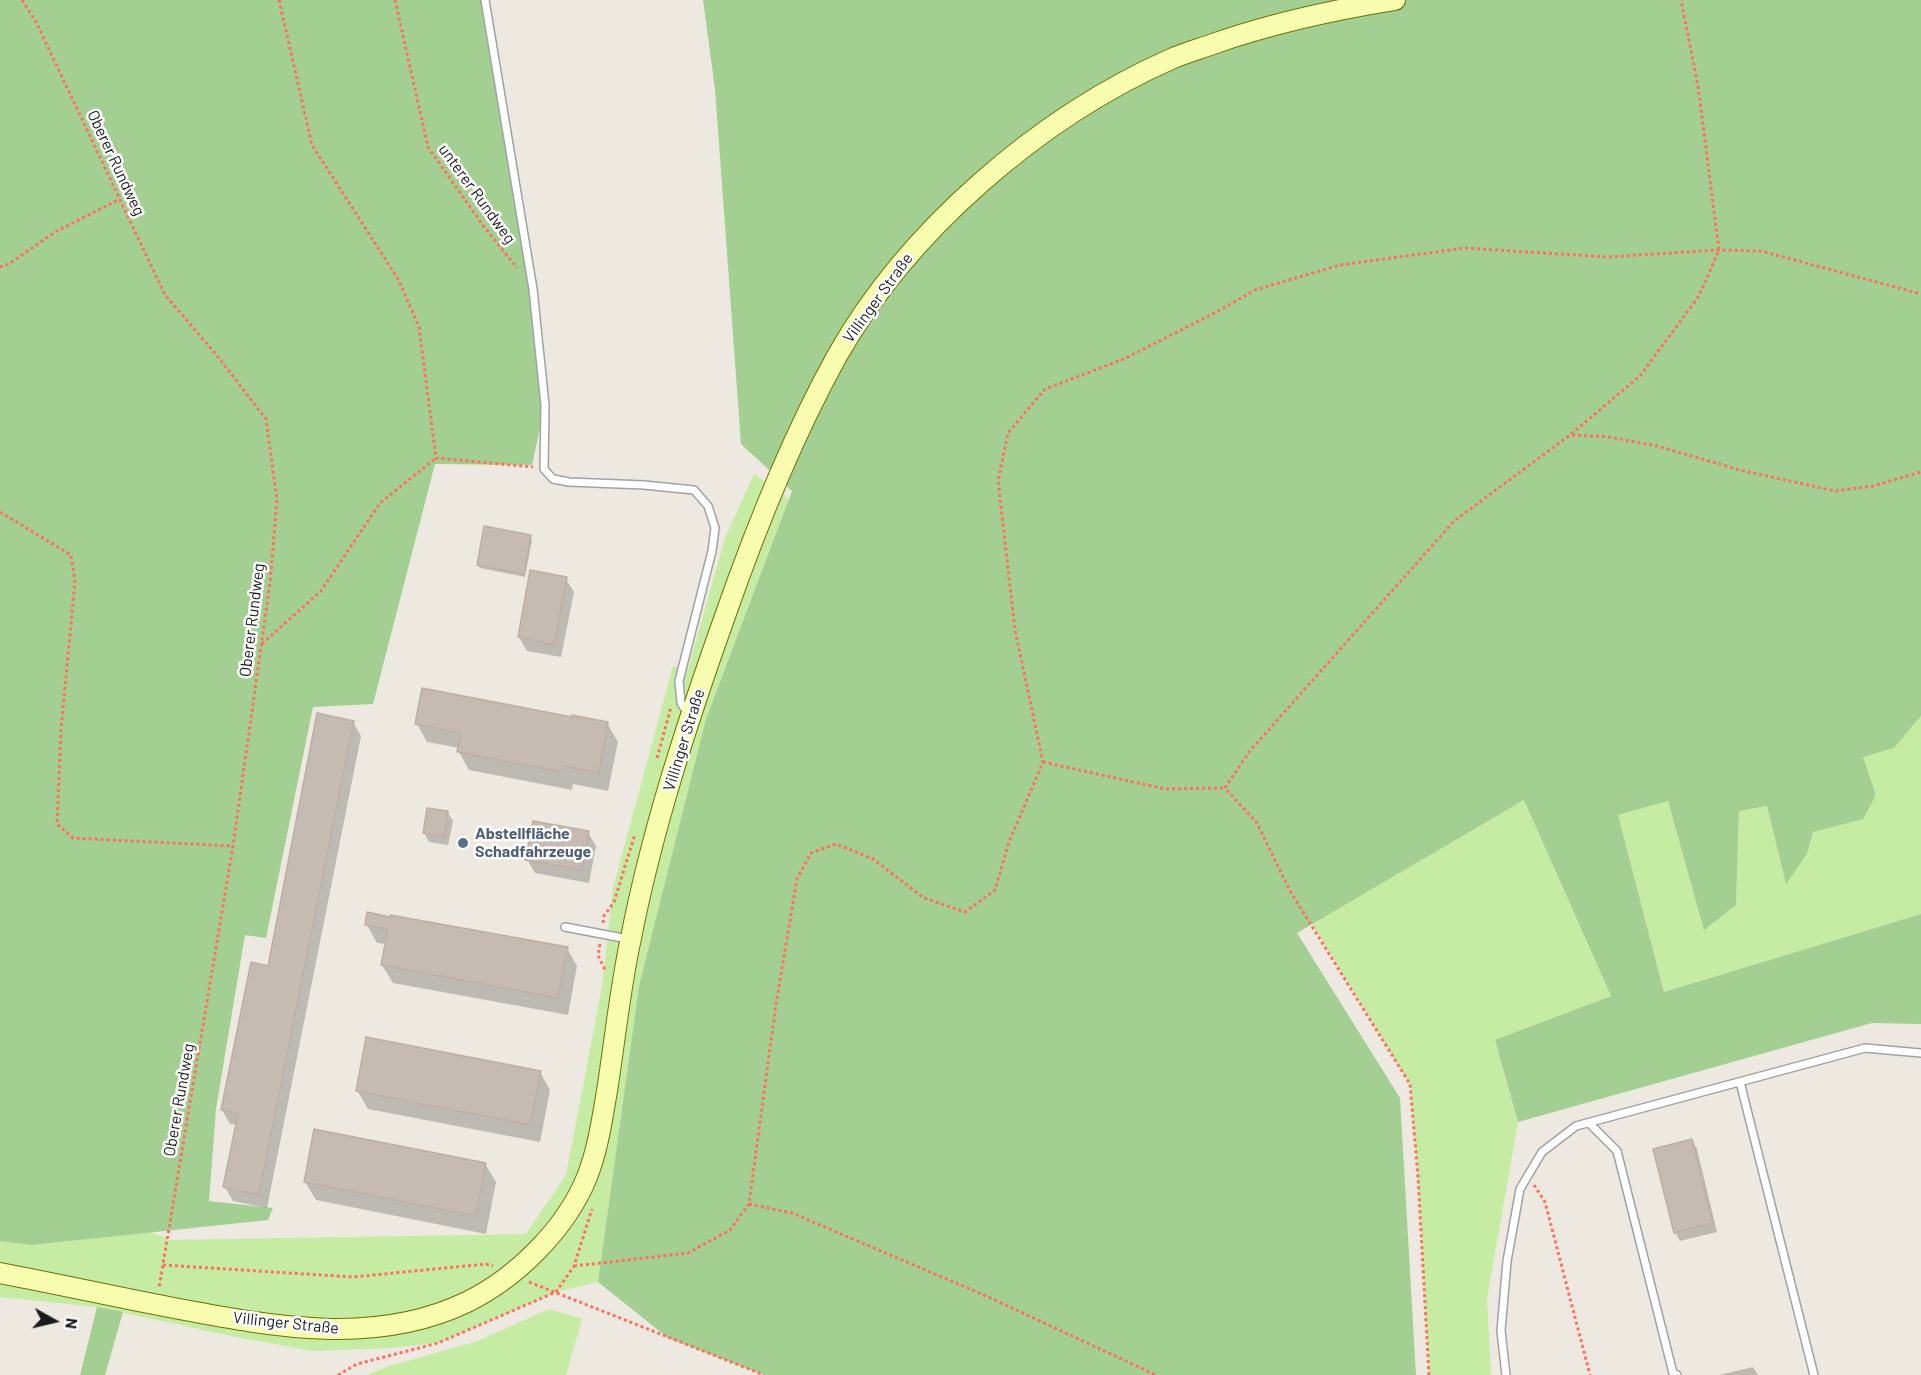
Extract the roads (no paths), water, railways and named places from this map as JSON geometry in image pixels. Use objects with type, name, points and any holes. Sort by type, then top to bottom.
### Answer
[{"type":"main road","name":"Villinger Straße","points":[[0,1273],[214,1315],[315,1329],[351,1329],[383,1327],[414,1321],[459,1305],[515,1272],[542,1245],[561,1221],[577,1198],[586,1179],[597,1146],[630,940],[648,864],[690,718],[738,579],[801,426],[845,343],[876,295],[921,240],[974,189],[1048,128],[1106,91],[1174,57],[1257,29],[1335,9],[1395,0]]},
{"type":"lane","points":[[484,0],[533,289],[545,405],[544,469],[553,479],[569,482],[694,490],[708,506],[715,528],[712,551],[679,681],[681,703],[690,718]]},
{"type":"lane","points":[[564,927],[630,940]]},
{"type":"lane","points":[[1506,1375],[1501,1331],[1507,1261],[1520,1189],[1542,1152],[1576,1126],[1865,1048],[1921,1053]]},
{"type":"lane","points":[[1740,1082],[1814,1375]]},
{"type":"lane","points":[[1590,1124],[1617,1151],[1673,1373],[1677,1375]]},
{"type":"place","name":"Abstellfläche Schadfahrzeuge","points":[[463,843]]}]
